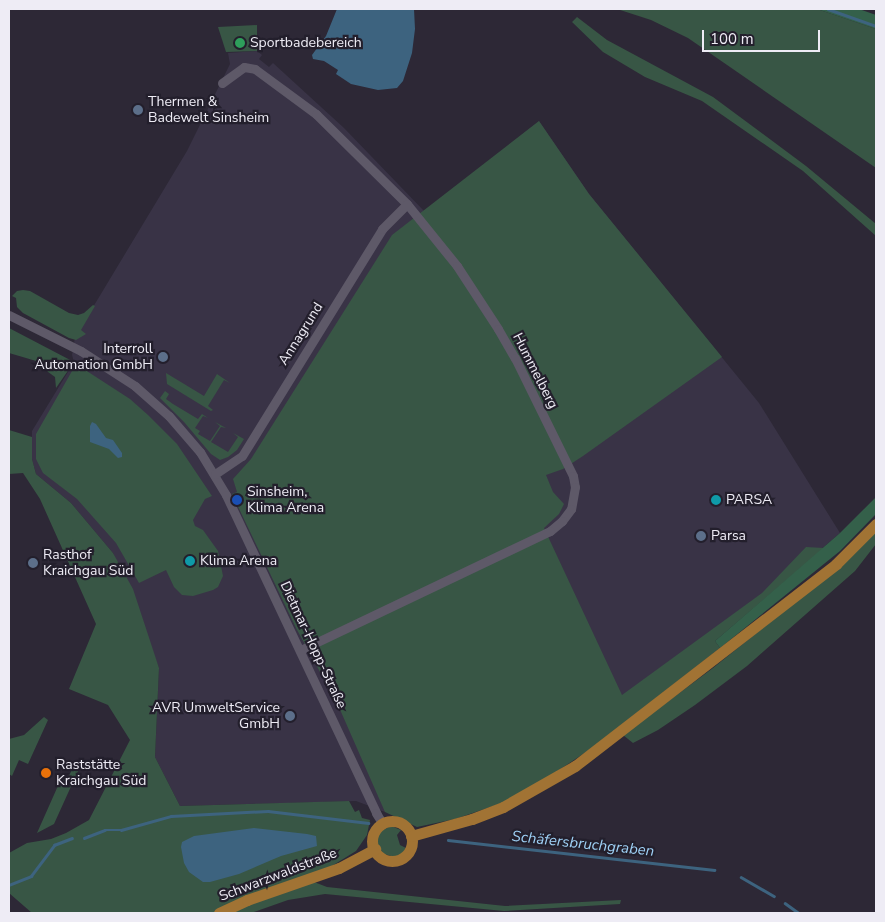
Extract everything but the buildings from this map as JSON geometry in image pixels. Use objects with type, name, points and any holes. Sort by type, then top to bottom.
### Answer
[{"type":"main road","points":[[411,836],[472,820],[503,807],[575,766],[829,570],[852,550],[876,524]]},
{"type":"main road","points":[[393,821],[400,823],[408,830],[411,836],[410,850],[399,860],[385,859],[375,849],[374,835],[383,824],[393,821]]},
{"type":"main road","name":"Schwarzwaldstraße","points":[[219,913],[246,900],[339,868],[375,849]]},
{"type":"street","name":"Hummelberg","points":[[222,83],[244,66],[255,69],[316,114],[407,204],[457,266],[515,358],[572,476],[575,487],[574,503],[562,521],[550,530],[300,650]]},
{"type":"street","name":"Annagrund","points":[[215,474],[242,456],[382,229],[407,204]]},
{"type":"street","name":"Dietmar-Hopp-Straße","points":[[9,315],[81,351],[135,386],[183,431],[215,474],[376,814],[383,824]]},
{"type":"shaded area","points":[[257,51],[262,55],[259,59],[269,67],[273,63],[344,128],[425,212],[539,121],[589,194],[759,403],[840,533],[690,662],[438,794],[385,812],[356,801],[180,806],[155,757],[159,668],[113,553],[71,503],[36,474],[32,459],[32,431],[74,362],[72,355],[75,337],[187,151],[230,64],[228,53]]},
{"type":"green space","points":[[617,9],[817,9],[876,29],[876,168],[688,38],[651,20]]},
{"type":"green space","points":[[817,9],[859,9],[876,15],[876,29]]},
{"type":"green space","points":[[577,17],[607,40],[713,97],[806,166],[876,224],[876,236],[803,171],[702,101],[645,77],[603,52],[572,22]]},
{"type":"green space","name":"Sportbadebereich","points":[[257,25],[257,51],[226,52],[218,27]]},
{"type":"green space","points":[[539,121],[589,194],[722,357],[583,456],[563,469],[546,475],[553,492],[564,504],[559,514],[544,528],[622,695],[762,593],[806,547],[824,548],[715,641],[720,648],[589,750],[547,778],[505,802],[455,819],[417,827],[385,812],[338,705],[296,628],[232,494],[237,492],[233,479],[251,459],[392,235]]},
{"type":"green space","points":[[17,291],[30,291],[69,313],[78,315],[84,313],[93,305],[95,306],[81,330],[86,334],[76,340],[69,338],[23,313],[17,307],[16,298],[12,296]]},
{"type":"green space","points":[[9,328],[74,362],[56,388],[55,377],[44,369],[43,363],[9,353]]},
{"type":"green space","points":[[76,364],[130,399],[148,415],[177,444],[212,496],[205,499],[193,520],[195,526],[203,530],[218,551],[223,576],[218,587],[193,596],[182,595],[174,587],[166,570],[139,583],[116,543],[77,499],[43,473],[36,459],[36,434]]},
{"type":"green space","points":[[166,373],[204,396],[217,374],[230,383],[224,380],[208,406],[213,410],[211,411],[167,384]]},
{"type":"green space","points":[[165,391],[169,394],[166,399],[173,404],[198,419],[202,414],[208,418],[203,416],[195,428],[200,431],[198,434],[210,441],[220,426],[215,422],[226,428],[221,427],[211,442],[228,452],[238,437],[233,433],[244,439],[237,450],[220,460],[211,454],[184,422],[160,398]]},
{"type":"green space","points":[[9,430],[32,437],[32,459],[36,474],[71,503],[113,553],[133,589],[159,668],[155,757],[180,806],[349,801],[355,812],[359,810],[362,818],[370,820],[367,835],[356,851],[327,869],[212,913],[32,913],[9,893],[9,853],[27,843],[51,839],[66,833],[89,820],[130,740],[108,705],[69,689],[96,624],[40,499],[23,473],[9,474]]},
{"type":"green space","points":[[876,497],[876,514],[840,551],[720,648],[715,641],[840,533]]},
{"type":"green space","points":[[876,531],[876,544],[855,571],[747,666],[658,730],[633,743],[623,735],[713,668],[845,562]]},
{"type":"green space","points":[[44,717],[48,720],[28,764],[19,760],[12,776],[9,774],[9,739],[24,735]]},
{"type":"green space","points":[[76,768],[78,771],[54,824],[37,833],[61,779],[67,781],[72,769]]},
{"type":"green space","points":[[391,826],[401,830],[397,835],[400,845],[406,848],[402,854],[395,857],[384,854],[377,846],[377,838],[381,831]]},
{"type":"green space","points":[[314,882],[327,887],[505,906],[621,900],[620,904],[504,911],[325,894],[288,900],[251,913],[226,913]]},
{"type":"water","points":[[337,9],[414,9],[415,29],[412,53],[403,81],[397,88],[378,90],[351,84],[336,74],[338,70],[324,61],[313,59],[312,55],[326,36]]},
{"type":"water","points":[[92,422],[96,424],[106,438],[113,440],[122,453],[122,457],[118,458],[109,449],[90,442],[90,426]]},
{"type":"water","points":[[254,828],[316,836],[317,846],[281,856],[239,874],[210,882],[203,882],[189,872],[184,863],[182,842],[194,836]]},
{"type":"waterway","points":[[828,9],[876,26]]},
{"type":"waterway","name":"Schäfersbruchgraben","points":[[84,838],[105,830],[121,830],[171,816],[268,811],[368,823]]},
{"type":"waterway","name":"Schäfersbruchgraben","points":[[9,885],[31,876],[54,845],[72,838]]},
{"type":"waterway","name":"Schäfersbruchgraben","points":[[448,840],[714,870]]},
{"type":"waterway","name":"Schäfersbruchgraben","points":[[741,877],[774,896]]},
{"type":"waterway","name":"Schäfersbruchgraben","points":[[785,903],[799,913]]},
{"type":"place","name":"Sportbadebereich","points":[[240,43]]},
{"type":"place","name":"Thermen & Badewelt Sinsheim","points":[[138,110]]},
{"type":"place","name":"Interroll Automation GmbH","points":[[163,357]]},
{"type":"place","name":"Sinsheim, Klima Arena","points":[[237,500]]},
{"type":"place","name":"PARSA","points":[[716,500]]},
{"type":"place","name":"Parsa","points":[[701,536]]},
{"type":"place","name":"Klima Arena","points":[[190,561]]},
{"type":"place","name":"Rasthof Kraichgau Süd","points":[[33,563]]},
{"type":"place","name":"AVR UmweltService GmbH","points":[[290,716]]},
{"type":"place","name":"Raststätte Kraichgau Süd","points":[[46,773]]}]
